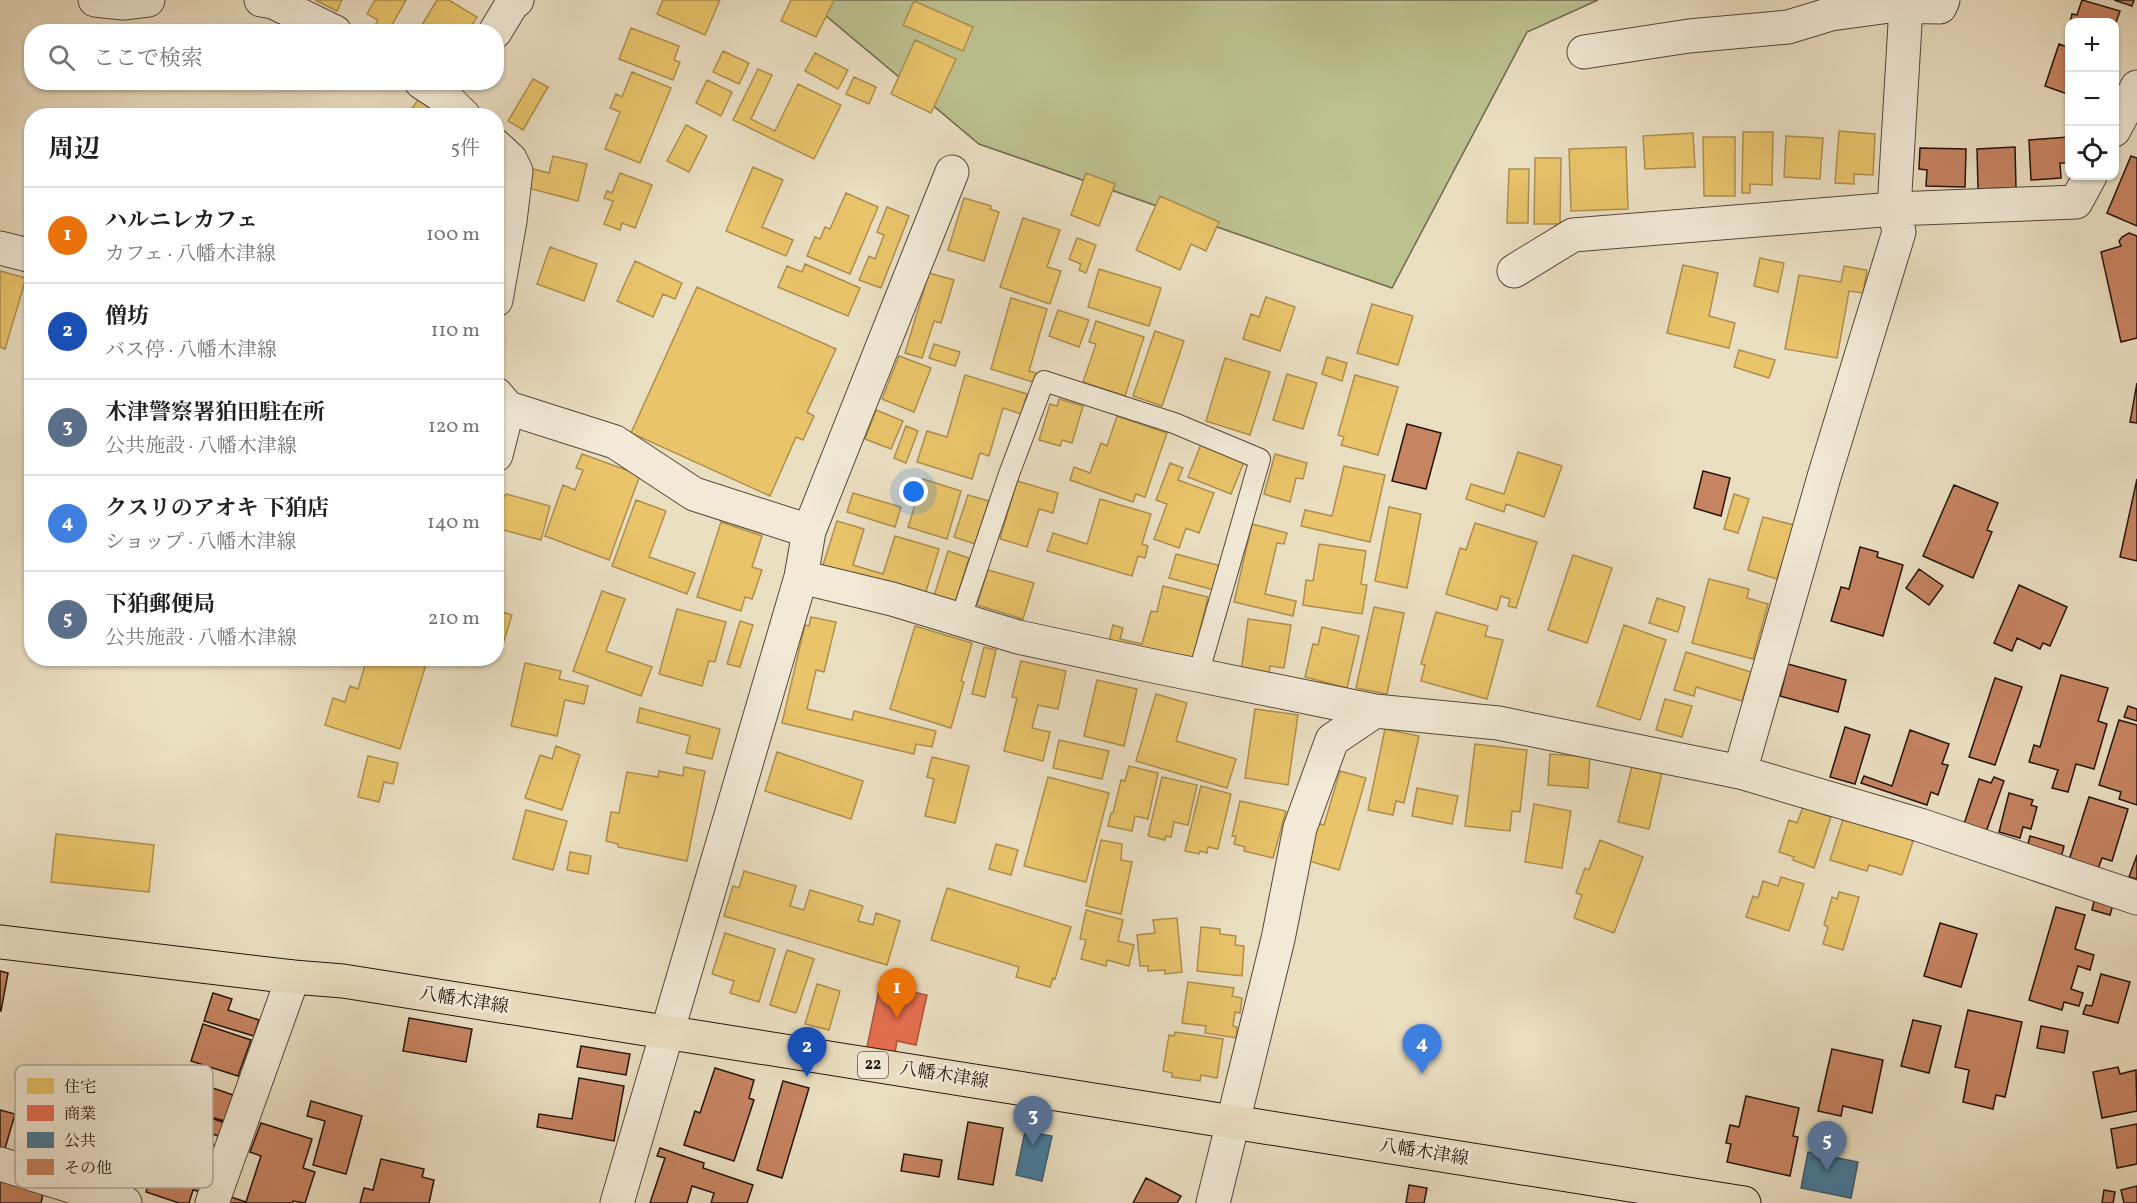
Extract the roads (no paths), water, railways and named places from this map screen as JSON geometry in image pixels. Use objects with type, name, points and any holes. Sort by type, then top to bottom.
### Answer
[{"type":"main road","name":"八幡木津線","points":[[0,942],[343,981],[1744,1203]]},
{"type":"street","points":[[95,0],[123,3],[148,0]]},
{"type":"street","points":[[261,0],[273,2],[318,24]]},
{"type":"street","points":[[500,24],[517,0]]},
{"type":"street","points":[[1584,52],[1689,36],[1788,27],[1831,14],[1890,6],[1940,6],[1943,0]]},
{"type":"street","points":[[1740,772],[1824,477],[1899,232],[1894,209],[1906,6]]},
{"type":"street","points":[[2117,126],[2137,87]]},
{"type":"street","points":[[504,153],[510,159],[516,171],[504,255]]},
{"type":"street","points":[[617,1203],[665,1033],[801,577],[809,531],[952,172]]},
{"type":"street","points":[[1514,271],[1573,235],[1894,209],[2076,202],[2088,180]]},
{"type":"street","points":[[0,248],[24,254]]},
{"type":"street","points":[[504,402],[615,442],[694,494],[809,531]]},
{"type":"street","points":[[801,577],[892,599],[1018,638],[1375,711],[1498,723],[1740,772],[1920,825],[2137,898]]},
{"type":"street","points":[[1213,1203],[1259,1024],[1300,828],[1332,740],[1375,711]]},
{"type":"street","points":[[212,1203],[293,977]]},
{"type":"street","points":[[0,1164],[15,1169]]},
{"type":"street","points":[[77,1188],[125,1203]]},
{"type":"lane","points":[[960,620],[1009,474],[1044,381],[1174,423],[1260,459],[1198,675]]},
{"type":"place","name":"ハルニレカフェ","points":[[897,1018]]},
{"type":"place","name":"クスリのアオキ 下狛店","points":[[1422,1074]]},
{"type":"place","name":"僧坊","points":[[807,1077]]},
{"type":"place","name":"木津警察署狛田駐在所","points":[[1033,1146]]},
{"type":"place","name":"下狛郵便局","points":[[1827,1171]]}]
